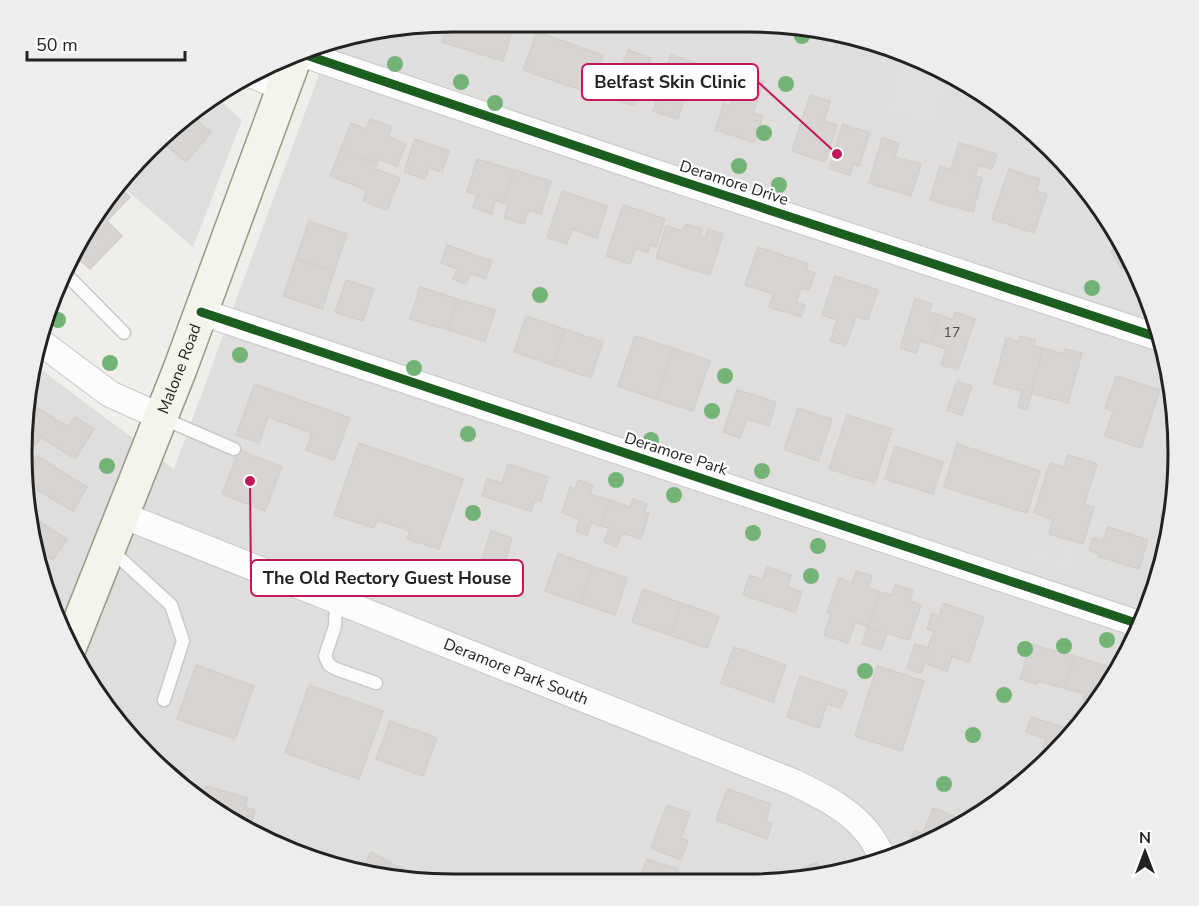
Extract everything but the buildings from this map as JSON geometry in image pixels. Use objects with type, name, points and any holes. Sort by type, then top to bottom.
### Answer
[{"type":"main road","name":"Malone Road","points":[[74,636],[161,417],[294,63]]},
{"type":"street","name":"Deramore Drive","points":[[310,57],[1150,335]]},
{"type":"street","points":[[261,78],[284,88]]},
{"type":"street","name":"Deramore Park","points":[[201,312],[1132,622]]},
{"type":"street","points":[[46,346],[110,393],[161,417]]},
{"type":"street","name":"Deramore Park South","points":[[122,515],[793,782],[850,814],[870,836],[880,852]]},
{"type":"lane","points":[[70,278],[124,333]]},
{"type":"lane","points":[[161,417],[234,448]]},
{"type":"lane","points":[[110,548],[171,605],[183,641],[164,700]]},
{"type":"lane","points":[[336,600],[335,626],[325,656],[329,666],[376,683]]},
{"type":"shaded area","points":[[425,32],[774,32],[855,46],[907,64],[957,88],[1003,119],[1044,155],[1080,196],[1111,242],[1135,292],[1153,344],[1164,398],[1168,453],[1164,508],[1145,588],[1111,664],[1063,731],[1024,770],[1003,787],[957,818],[932,831],[855,860],[774,874],[425,874],[398,871],[318,852],[267,831],[219,803],[175,770],[136,731],[88,664],[64,614],[46,562],[32,481],[32,425],[40,369],[174,469],[328,51],[371,40]]},
{"type":"shaded area","points":[[899,61],[948,84],[935,129],[884,113]]},
{"type":"shaded area","points":[[221,102],[242,120],[193,247],[125,189],[175,136]]},
{"type":"shaded area","points":[[1065,542],[1080,547],[1072,574],[1029,560],[1033,546],[1061,555]]},
{"type":"cycle path","points":[[311,57],[653,172],[1150,335]]},
{"type":"cycle path","points":[[201,312],[1132,622]]},
{"type":"place","name":"Belfast Skin Clinic","points":[[837,154]]},
{"type":"place","name":"The Old Rectory Guest House","points":[[250,481]]}]
